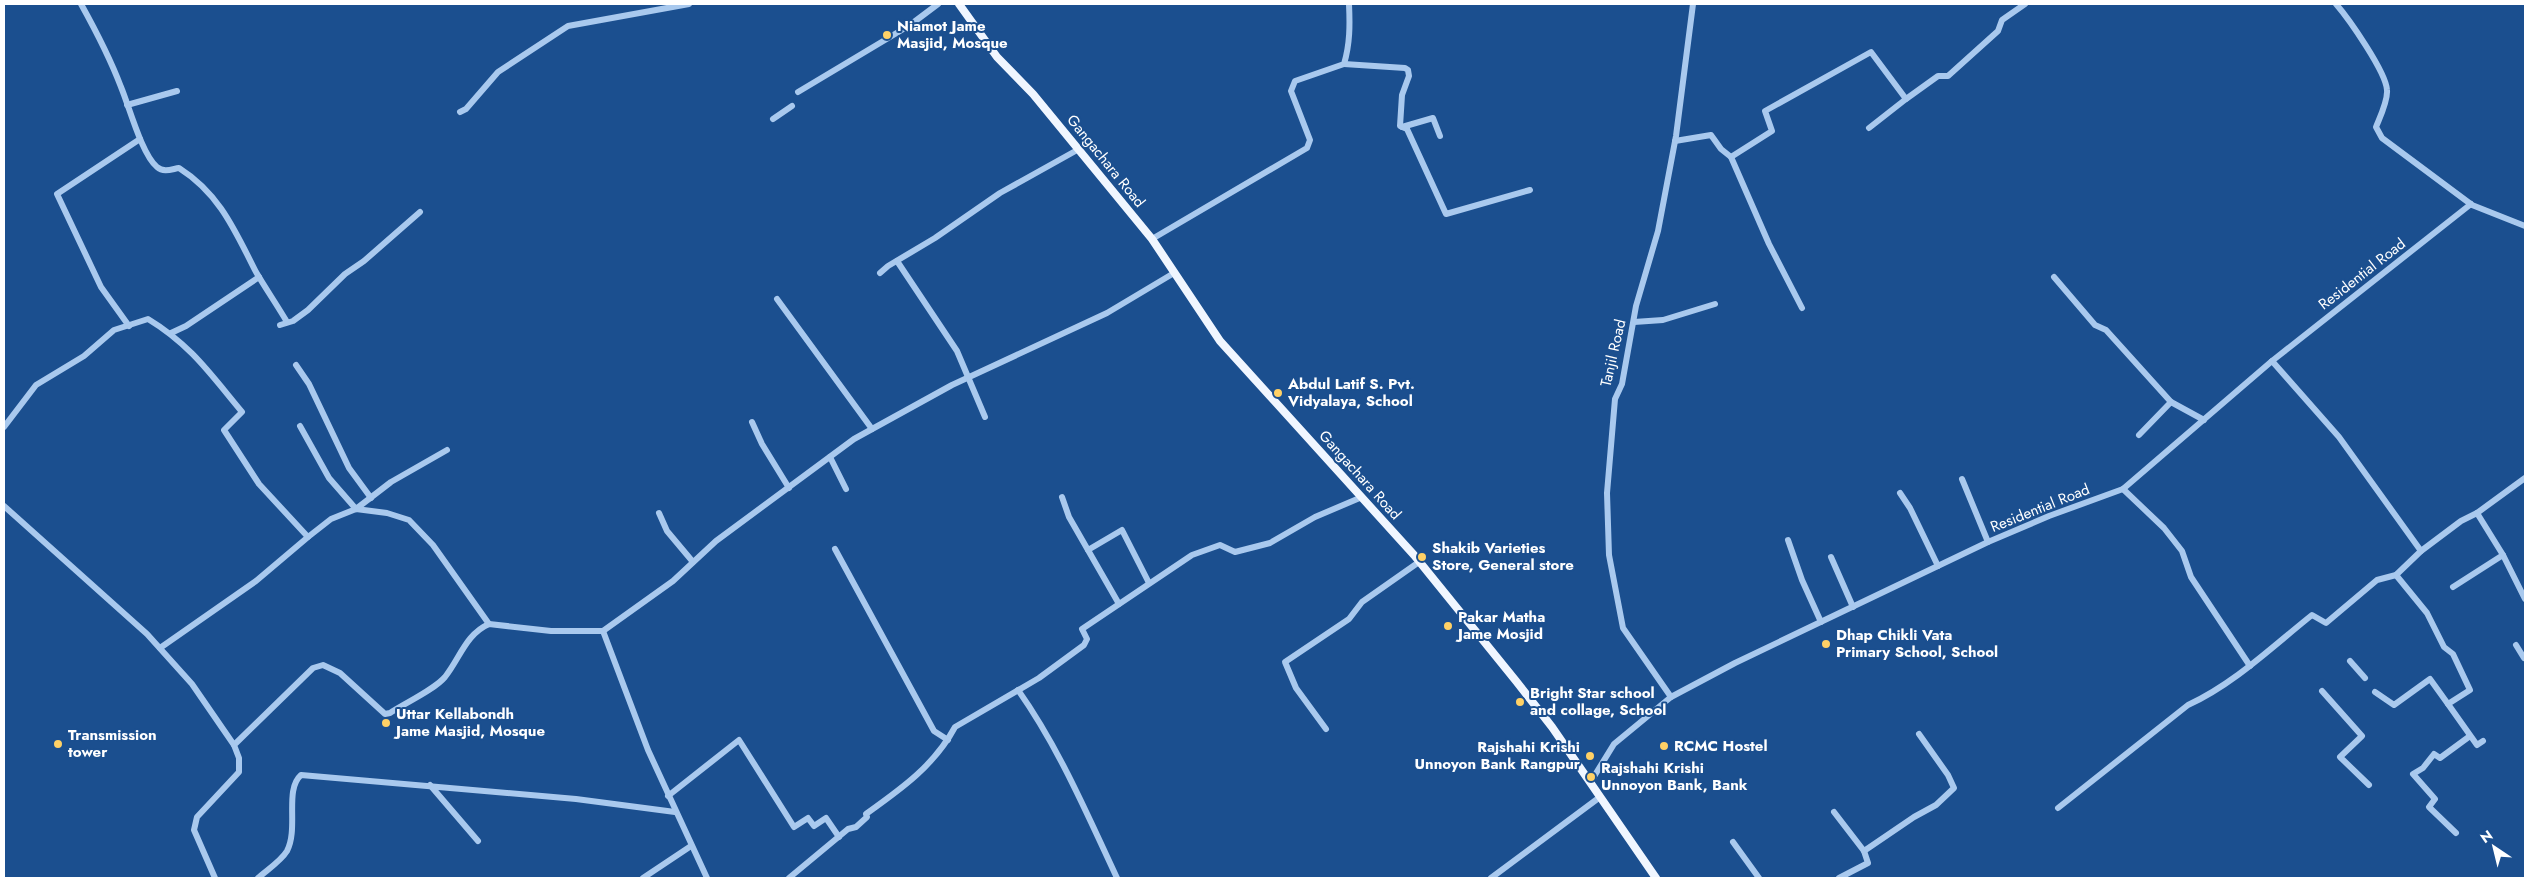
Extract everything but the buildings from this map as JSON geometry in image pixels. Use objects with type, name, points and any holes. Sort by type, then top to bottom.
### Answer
[{"type":"main road","name":"Gangachara Road","points":[[959,4],[997,57],[1033,94],[1080,149],[1152,239],[1220,341],[1419,562],[1552,727],[1656,878]]},
{"type":"street","points":[[81,4],[99,37],[140,140],[156,167],[164,171],[179,168],[203,187],[225,211],[284,324],[293,321],[308,310],[345,274],[364,261],[420,212]]},
{"type":"street","points":[[460,112],[466,109],[498,72],[568,26],[689,4]]},
{"type":"street","points":[[798,92],[910,25],[938,4]]},
{"type":"street","points":[[1344,64],[1348,51],[1349,4]]},
{"type":"street","name":"Tanjil Road","points":[[1671,697],[1623,628],[1609,555],[1607,493],[1615,399],[1622,384],[1634,322],[1658,231],[1675,141],[1693,4]]},
{"type":"street","points":[[1869,128],[1938,76],[1948,76],[1998,32],[2002,20],[2025,4]]},
{"type":"street","points":[[2336,4],[2380,70],[2386,83],[2388,92],[2376,127],[2379,134],[2471,204],[2525,226]]},
{"type":"street","points":[[1730,157],[1772,131],[1765,111],[1871,52],[1906,99]]},
{"type":"street","points":[[1152,239],[1307,148],[1310,140],[1291,91],[1292,86],[1296,82],[1344,64],[1405,68],[1408,70],[1409,76],[1402,95],[1399,119],[1401,127],[1407,130],[1446,214],[1530,190]]},
{"type":"street","points":[[127,105],[177,92]]},
{"type":"street","points":[[773,119],[792,106]]},
{"type":"street","points":[[1401,127],[1433,118],[1440,136]]},
{"type":"street","points":[[1675,141],[1711,135],[1721,149],[1730,157],[1769,244],[1802,308]]},
{"type":"street","points":[[129,326],[101,287],[57,194],[140,140]]},
{"type":"street","points":[[880,273],[1000,193],[1080,149]]},
{"type":"street","name":"Residential Road","points":[[1590,783],[1614,744],[1671,697],[1734,663],[1988,542],[2049,516],[2123,489],[2272,361],[2471,204]]},
{"type":"street","points":[[897,261],[950,338],[985,417]]},
{"type":"street","points":[[234,745],[313,668],[323,665],[340,673],[385,714],[390,713],[444,678],[464,645],[481,627],[489,624],[551,631],[603,631],[673,581],[716,541],[830,457],[872,429],[968,378],[1107,313],[1174,274]]},
{"type":"street","points":[[2054,277],[2095,326],[2106,330],[2171,402],[2204,420]]},
{"type":"street","points":[[171,333],[186,326],[259,278]]},
{"type":"street","points":[[777,299],[872,429]]},
{"type":"street","points":[[1634,322],[1663,320],[1715,304]]},
{"type":"street","points":[[4,426],[36,385],[84,356],[114,330],[148,320],[171,333],[191,350],[242,412],[224,430],[259,484],[308,538]]},
{"type":"street","points":[[2272,361],[2339,437],[2421,551]]},
{"type":"street","points":[[296,365],[309,384],[349,468],[371,498]]},
{"type":"street","points":[[2139,435],[2171,402]]},
{"type":"street","points":[[752,422],[762,444],[789,488]]},
{"type":"street","points":[[300,426],[329,478],[356,509],[391,482],[446,450]]},
{"type":"street","points":[[830,457],[846,489]]},
{"type":"street","points":[[2058,808],[2188,705],[2201,699],[2250,666],[2312,615],[2326,623],[2377,580],[2396,574],[2421,551],[2525,478]]},
{"type":"street","points":[[1962,479],[1988,542]]},
{"type":"street","points":[[2123,489],[2164,528],[2182,551],[2191,577],[2250,666]]},
{"type":"street","points":[[1900,493],[1910,508],[1938,566]]},
{"type":"street","points":[[1062,497],[1069,517],[1119,604]]},
{"type":"street","points":[[789,878],[848,829],[856,827],[867,817],[866,814],[919,775],[948,740],[955,727],[1018,690],[1084,644],[1087,639],[1082,628],[1149,583],[1192,555],[1220,545],[1235,552],[1270,543],[1315,518],[1362,498]]},
{"type":"street","points":[[4,506],[148,634],[192,684],[234,745],[239,758],[239,772],[197,818],[194,830],[215,878]]},
{"type":"street","points":[[160,648],[256,580],[331,519],[356,509],[387,513],[409,520],[433,545],[489,624]]},
{"type":"street","points":[[659,513],[667,531],[693,562]]},
{"type":"street","points":[[2477,513],[2503,555],[2525,599]]},
{"type":"street","points":[[1088,550],[1122,530],[1149,583]]},
{"type":"street","points":[[1788,540],[1802,580],[1821,622]]},
{"type":"street","points":[[835,548],[934,731],[948,740]]},
{"type":"street","points":[[2453,587],[2503,555]]},
{"type":"street","points":[[1831,558],[1853,607]]},
{"type":"street","points":[[1326,729],[1296,688],[1285,662],[1349,619],[1362,602],[1419,562]]},
{"type":"street","points":[[2396,574],[2427,613],[2444,647],[2453,654],[2470,690],[2448,704]]},
{"type":"street","points":[[603,631],[668,796],[706,878]]},
{"type":"street","points":[[2516,645],[2525,657]]},
{"type":"street","points":[[2350,660],[2365,678]]},
{"type":"street","points":[[2375,692],[2394,705],[2430,679],[2477,745],[2483,741]]},
{"type":"street","points":[[1018,690],[1034,712],[1072,783],[1117,878]]},
{"type":"street","points":[[2322,691],[2362,736],[2340,757],[2369,785]]},
{"type":"street","points":[[1864,852],[1914,817],[1936,805],[1954,788],[1948,775],[1919,734]]},
{"type":"street","points":[[2456,833],[2429,806],[2435,799],[2413,774],[2423,768],[2434,754],[2440,758],[2470,736]]},
{"type":"street","points":[[668,796],[740,740],[794,827],[808,818],[814,826],[826,818],[839,837]]},
{"type":"street","points":[[258,878],[286,851],[292,833],[292,791],[295,780],[301,775],[576,798],[675,812]]},
{"type":"street","points":[[430,786],[478,841]]},
{"type":"street","points":[[1491,878],[1600,797]]},
{"type":"street","points":[[1834,812],[1864,852],[1868,863],[1839,878]]},
{"type":"street","points":[[1733,842],[1760,878]]},
{"type":"street","points":[[643,878],[691,846]]},
{"type":"place","name":"Niamot Jame Masjid, Mosque","points":[[887,35]]},
{"type":"place","name":"Abdul Latif S. Pvt. Vidyalaya, School","points":[[1278,393]]},
{"type":"place","name":"Shakib Varieties Store, General store","points":[[1422,557]]},
{"type":"place","name":"Pakar Matha Jame Mosjid","points":[[1448,626]]},
{"type":"place","name":"Dhap Chikli Vata Primary School, School","points":[[1826,644]]},
{"type":"place","name":"Bright Star school and collage, School","points":[[1520,702]]},
{"type":"place","name":"Uttar Kellabondh Jame Masjid, Mosque","points":[[386,723]]},
{"type":"place","name":"Transmission tower","points":[[58,744]]},
{"type":"place","name":"RCMC Hostel","points":[[1664,746]]},
{"type":"place","name":"Rajshahi Krishi Unnoyon Bank Rangpur","points":[[1590,756]]},
{"type":"place","name":"Rajshahi Krishi Unnoyon Bank, Bank","points":[[1591,777]]}]
